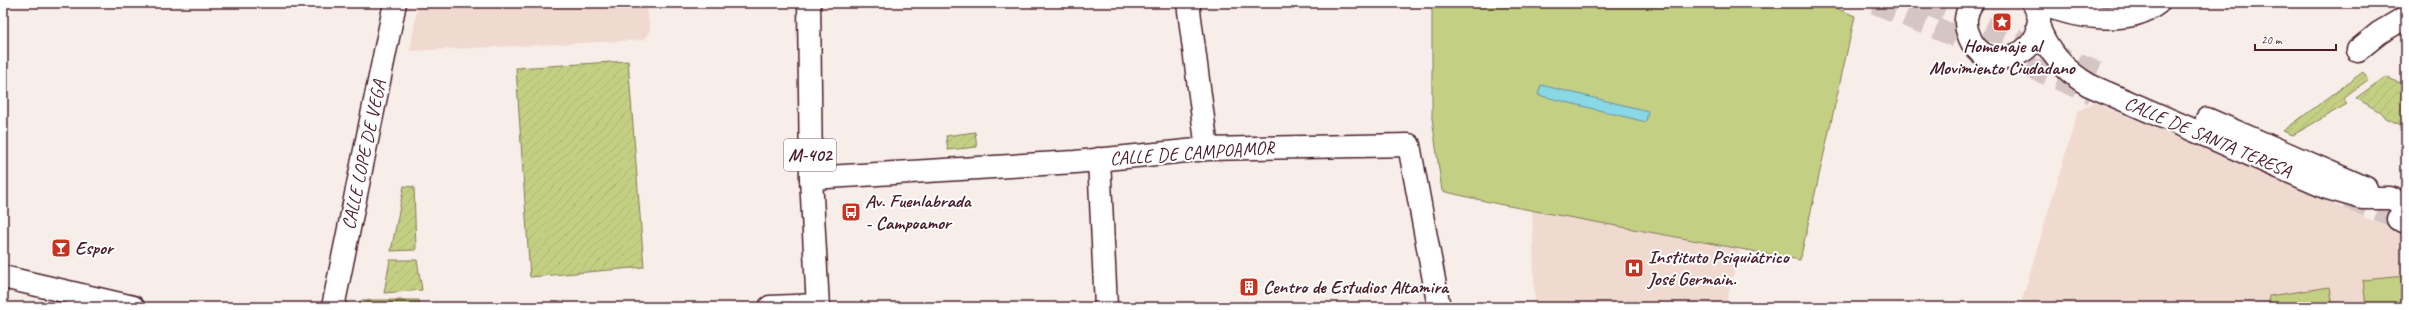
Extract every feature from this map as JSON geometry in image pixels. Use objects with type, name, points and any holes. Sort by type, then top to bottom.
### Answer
[{"type":"main road","name":"CALLE LOPE DE VEGA","points":[[333,307],[395,3]]},
{"type":"main road","name":"M-402","points":[[809,3],[811,178],[818,306]]},
{"type":"main road","points":[[1188,3],[1207,149]]},
{"type":"main road","points":[[1972,3],[1966,16],[1966,28],[1969,38],[1976,48],[1986,55],[1996,58],[2008,58],[2026,49],[2037,34],[2038,25]]},
{"type":"main road","name":"CALLE DE SANTA TERESA","points":[[2032,3],[2038,15],[2038,25],[2044,39],[2057,58],[2074,75],[2089,85],[2327,188],[2400,211]]},
{"type":"main road","points":[[2039,3],[2076,14],[2108,17],[2136,13],[2158,3]]},
{"type":"main road","points":[[2358,50],[2379,33],[2406,17]]},
{"type":"main road","points":[[2104,75],[2400,211]]},
{"type":"main road","name":"CALLE DE CAMPOAMOR","points":[[811,178],[1099,159],[1207,149],[1409,145],[1439,307]]},
{"type":"main road","points":[[1099,159],[1106,307]]},
{"type":"main road","points":[[3,276],[133,307]]},
{"type":"main road","points":[[770,307],[818,306]]},
{"type":"shaded area","points":[[418,3],[646,3],[650,30],[644,40],[410,51]]},
{"type":"shaded area","points":[[2094,102],[2406,235],[2406,307],[2020,307],[2078,111]]},
{"type":"shaded area","name":"Instituto Psiquiátrico José Germain.","points":[[1532,210],[1740,250],[1725,307],[1535,307]]},
{"type":"green space","points":[[1432,3],[1824,3],[1855,16],[1800,260],[1498,204],[1442,191],[1432,118]]},
{"type":"green space","points":[[628,61],[644,267],[530,277],[516,68]]},
{"type":"green space","points":[[2363,72],[2369,79],[2343,98],[2347,104],[2293,135],[2283,131]]},
{"type":"green space","points":[[2385,77],[2406,85],[2406,127],[2385,118],[2380,112],[2356,98]]},
{"type":"green space","points":[[975,132],[977,147],[948,150],[946,136]]},
{"type":"green space","points":[[404,186],[414,187],[416,250],[391,251]]},
{"type":"green space","points":[[390,260],[417,260],[422,290],[384,293]]},
{"type":"green space","points":[[2406,276],[2406,307],[2366,307],[2363,280]]},
{"type":"green space","points":[[2330,287],[2333,307],[2270,307],[2269,296]]},
{"type":"green space","points":[[362,300],[419,300],[419,307],[357,307],[357,303]]},
{"type":"water","points":[[1541,85],[1648,111],[1646,122],[1538,95]]},
{"type":"tunnel","points":[[1875,3],[2092,93]]},
{"type":"tunnel","points":[[1924,3],[2104,75]]},
{"type":"tunnel","points":[[2347,198],[2398,219]]},
{"type":"place","name":"Homenaje al Movimiento Ciudadano","points":[[2002,22]]},
{"type":"place","name":"Av. Fuenlabrada - Campoamor","points":[[851,212]]},
{"type":"place","name":"Espor","points":[[61,248]]},
{"type":"place","name":"Instituto Psiquiátrico José Germain.","points":[[1634,268]]},
{"type":"place","name":"Centro de Estudios Altamira","points":[[1249,287]]}]
